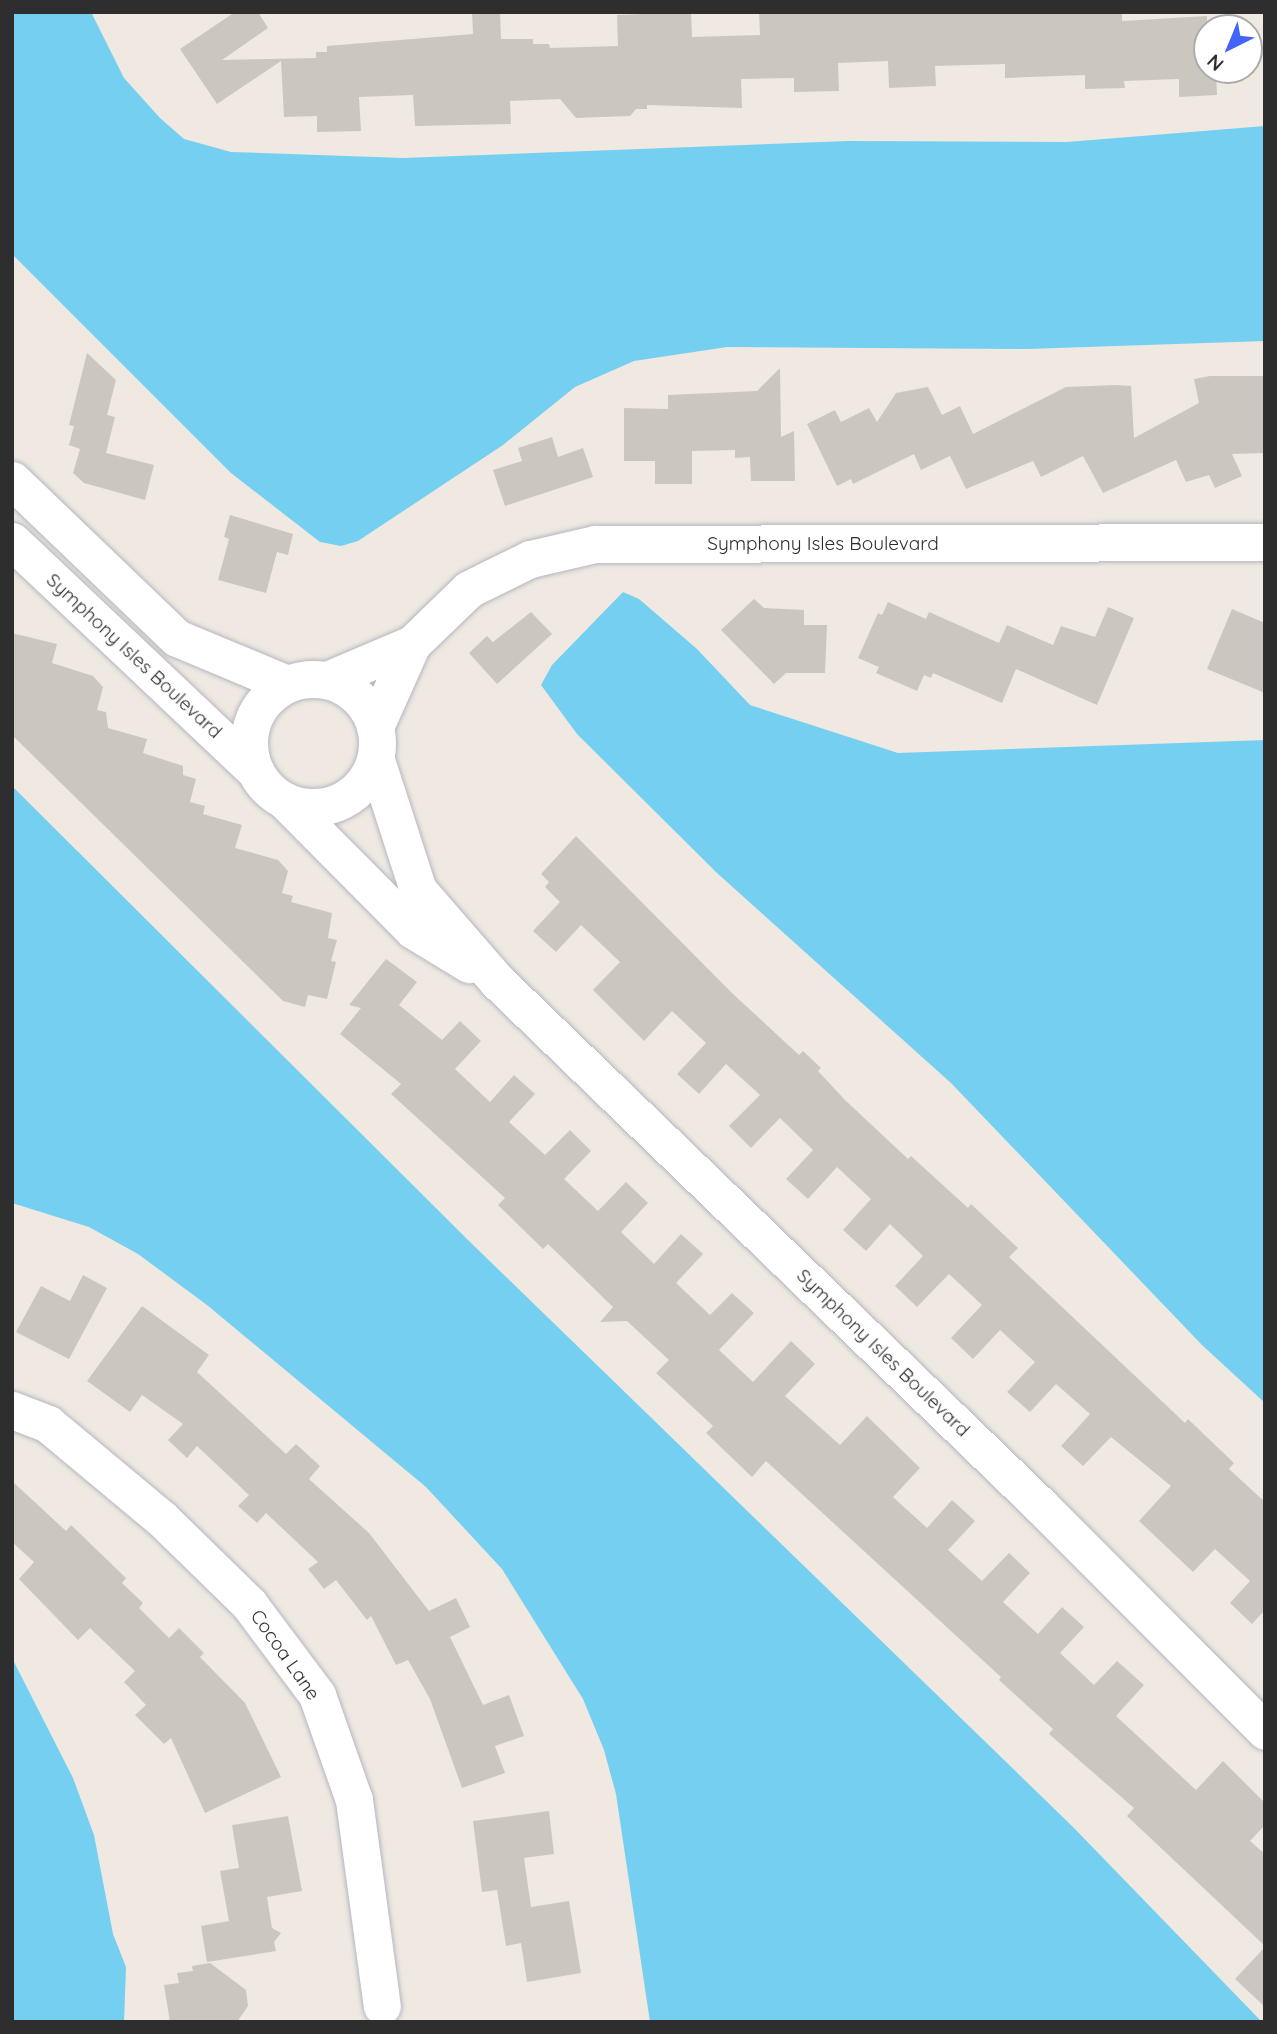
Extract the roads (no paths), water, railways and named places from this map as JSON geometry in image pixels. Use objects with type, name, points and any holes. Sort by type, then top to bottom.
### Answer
[{"type":"street","name":"Symphony Isles Boulevard","points":[[12,480],[177,638],[287,684],[327,680],[412,644],[469,589],[530,559],[595,544],[1265,541]]},
{"type":"street","name":"Symphony Isles Boulevard","points":[[12,541],[255,771],[413,930],[497,981]]},
{"type":"street","name":"Symphony Isles Boulevard","points":[[285,801],[305,807],[345,799],[361,785],[412,644]]},
{"type":"street","name":"Symphony Isles Boulevard","points":[[327,680],[358,697],[376,744],[418,890],[497,981],[1040,1505],[1265,1731]]},
{"type":"street","name":"Symphony Isles Boulevard","points":[[255,771],[249,741],[257,712],[287,684]]},
{"type":"street","name":"Cocoa Lane","points":[[12,1410],[48,1424],[162,1518],[249,1604],[317,1695],[354,1800],[382,2006]]},
{"type":"water","points":[[12,12],[91,12],[124,78],[160,118],[184,139],[231,152],[403,158],[848,141],[1067,142],[1265,126],[1265,341],[1027,349],[727,347],[634,361],[575,387],[503,445],[358,541],[341,546],[320,542],[231,473],[12,254]]},
{"type":"water","points":[[623,592],[639,599],[697,649],[750,705],[898,753],[1265,740],[1265,1403],[1202,1345],[951,1083],[717,873],[577,734],[541,685],[552,665]]},
{"type":"water","points":[[12,786],[469,1241],[1072,1826],[1262,2022],[650,2022],[616,1794],[604,1750],[583,1699],[502,1569],[426,1487],[207,1305],[138,1254],[89,1227],[12,1203]]},
{"type":"water","points":[[12,1658],[73,1778],[94,1835],[113,1934],[126,1967],[124,2022],[12,2022]]}]
